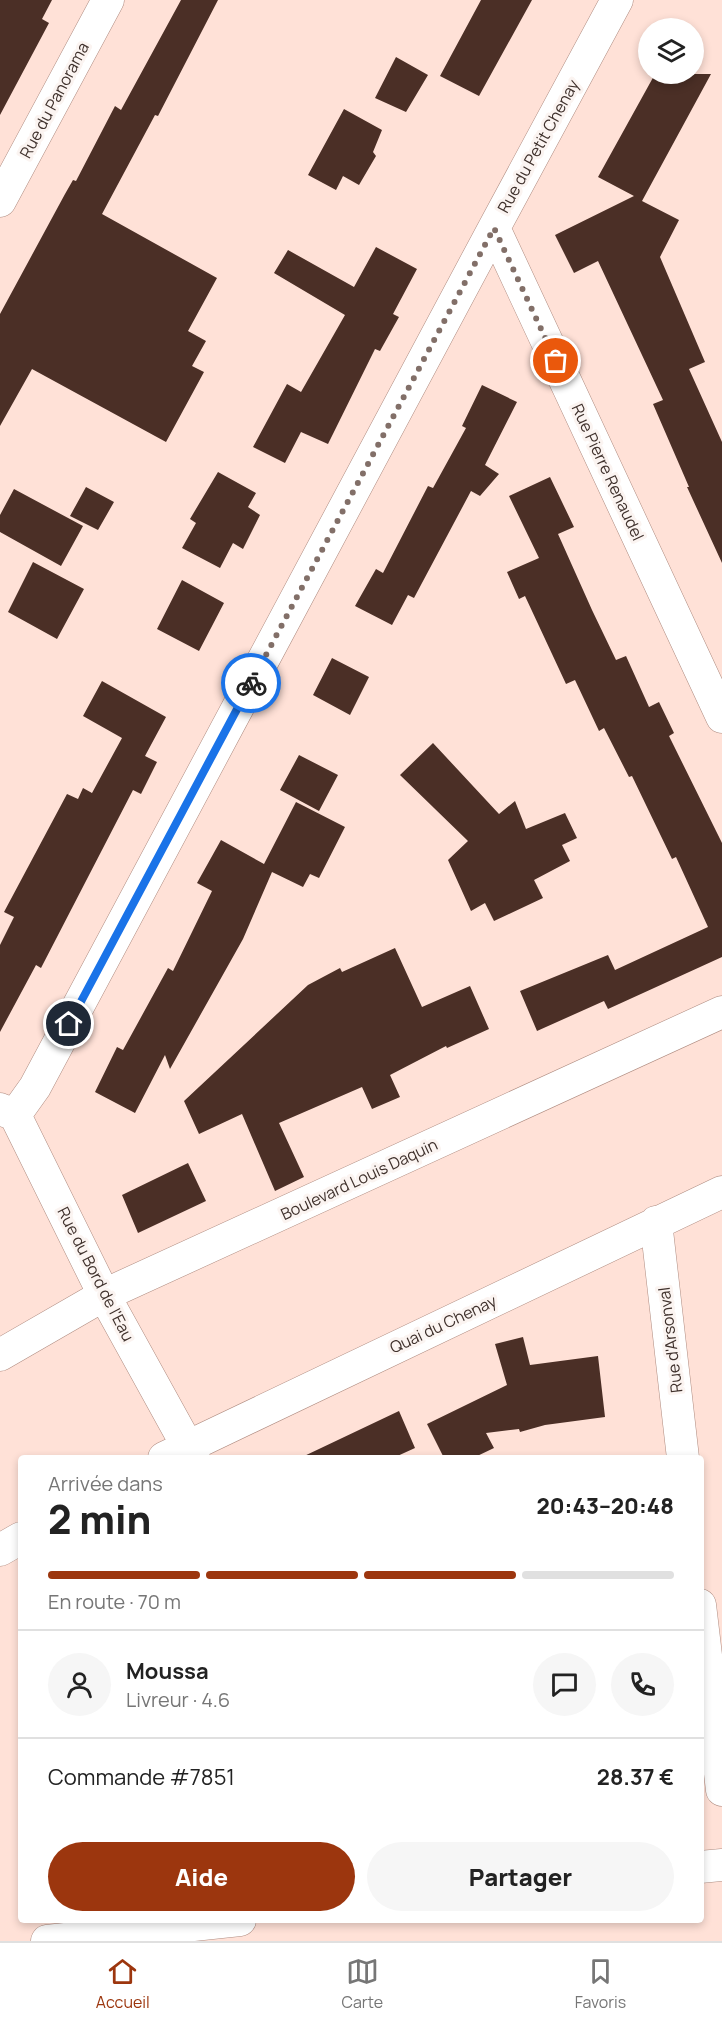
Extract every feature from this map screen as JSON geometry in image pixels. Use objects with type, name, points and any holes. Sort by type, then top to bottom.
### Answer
[{"type":"street","name":"Rue du Panorama","points":[[0,201],[108,0]]},
{"type":"street","name":"Rue du Petit Chenay","points":[[7,1112],[35,1088],[617,0]]},
{"type":"street","name":"Rue Pierre Renaudel","points":[[494,228],[722,717]]},
{"type":"street","name":"Boulevard Louis Daquin","points":[[0,1355],[105,1295],[722,1012]]},
{"type":"street","name":"Rue du Bord de l'Eau","points":[[7,1112],[105,1295],[182,1454]]},
{"type":"street","name":"Quai du Chenay","points":[[182,1454],[656,1222],[722,1192]]},
{"type":"street","name":"Rue d'Arsonval","points":[[656,1222],[683,1455]]},
{"type":"street","points":[[0,1550],[18,1540]]},
{"type":"street","points":[[704,1639],[722,1790]]},
{"type":"street","points":[[704,1867],[722,1865]]},
{"type":"street","points":[[47,1941],[212,1923]]},
{"type":"street","points":[[250,1923],[252,1941]]},
{"type":"building","points":[[0,0],[52,0],[42,19],[49,23],[0,115]]},
{"type":"building","points":[[181,0],[218,0],[158,116],[155,115],[102,214],[217,278],[188,331],[206,341],[192,366],[204,372],[166,442],[32,369],[0,426],[0,314],[73,180],[76,181],[115,106],[121,110]]},
{"type":"building","points":[[481,0],[532,0],[479,96],[440,76]]},
{"type":"building","points":[[396,57],[428,75],[406,112],[375,98]]},
{"type":"building","points":[[704,74],[711,74],[642,201],[679,220],[660,257],[705,362],[689,369],[722,442],[722,563],[687,487],[689,487],[653,404],[663,400],[598,261],[574,273],[555,235],[634,196],[598,177],[649,84],[704,84]]},
{"type":"building","points":[[344,109],[382,130],[373,152],[376,156],[359,185],[343,176],[336,190],[308,175]]},
{"type":"building","points":[[376,247],[417,269],[393,314],[399,317],[380,351],[375,349],[328,444],[301,432],[285,463],[253,447],[287,384],[301,392],[345,315],[274,273],[288,250],[354,287]]},
{"type":"building","points":[[482,385],[517,402],[485,465],[499,474],[480,496],[471,491],[414,598],[408,595],[392,625],[355,606],[376,569],[383,573],[428,486],[433,488],[466,428],[462,426]]},
{"type":"building","points":[[218,472],[256,493],[248,507],[260,515],[243,549],[233,543],[220,568],[182,548],[196,523],[190,519]]},
{"type":"building","points":[[550,477],[574,527],[558,534],[592,610],[616,660],[626,656],[649,707],[659,702],[674,733],[669,736],[722,843],[722,957],[608,1009],[604,1001],[537,1031],[520,991],[608,955],[615,970],[708,927],[676,857],[672,859],[632,776],[629,777],[604,728],[599,731],[575,680],[566,684],[525,596],[519,599],[507,572],[539,558],[509,496]]},
{"type":"building","points":[[86,487],[114,502],[98,530],[70,516]]},
{"type":"building","points":[[14,489],[83,526],[61,566],[0,532],[0,515]]},
{"type":"building","points":[[33,562],[84,589],[57,639],[8,612]]},
{"type":"building","points":[[182,580],[224,603],[199,651],[157,629]]},
{"type":"building","points":[[332,658],[369,677],[350,715],[313,695]]},
{"type":"building","points":[[102,681],[166,717],[145,756],[157,762],[141,794],[133,790],[41,968],[36,965],[0,1032],[0,945],[14,917],[4,912],[67,794],[78,799],[83,788],[92,793],[122,738],[83,716]]},
{"type":"building","points":[[433,743],[499,814],[515,801],[526,829],[565,813],[577,838],[562,845],[570,861],[534,880],[543,898],[494,921],[485,903],[471,911],[448,860],[468,841],[400,775]]},
{"type":"building","points":[[299,755],[338,775],[319,811],[280,790]]},
{"type":"building","points":[[296,802],[345,827],[319,878],[310,874],[303,887],[272,872],[243,939],[170,1069],[165,1055],[135,1113],[95,1092],[117,1047],[123,1050],[168,968],[173,971],[212,891],[197,883],[221,840],[264,864]]},
{"type":"building","points":[[395,948],[422,1007],[470,986],[489,1029],[447,1048],[446,1046],[390,1075],[400,1097],[372,1109],[362,1087],[279,1123],[304,1177],[275,1191],[242,1114],[199,1134],[184,1101],[308,985],[340,968],[342,972]]},
{"type":"building","points":[[188,1163],[206,1201],[138,1233],[122,1195]]},
{"type":"building","points":[[523,1337],[530,1365],[598,1356],[605,1417],[545,1425],[520,1432],[519,1429],[486,1433],[494,1448],[479,1455],[442,1455],[427,1424],[507,1385],[495,1344]]},
{"type":"building","points":[[399,1411],[415,1448],[400,1455],[306,1455]]},
{"type":"way so far","points":[[251,683],[494,228],[556,361]]},
{"type":"route","points":[[69,1024],[251,683]]}]
